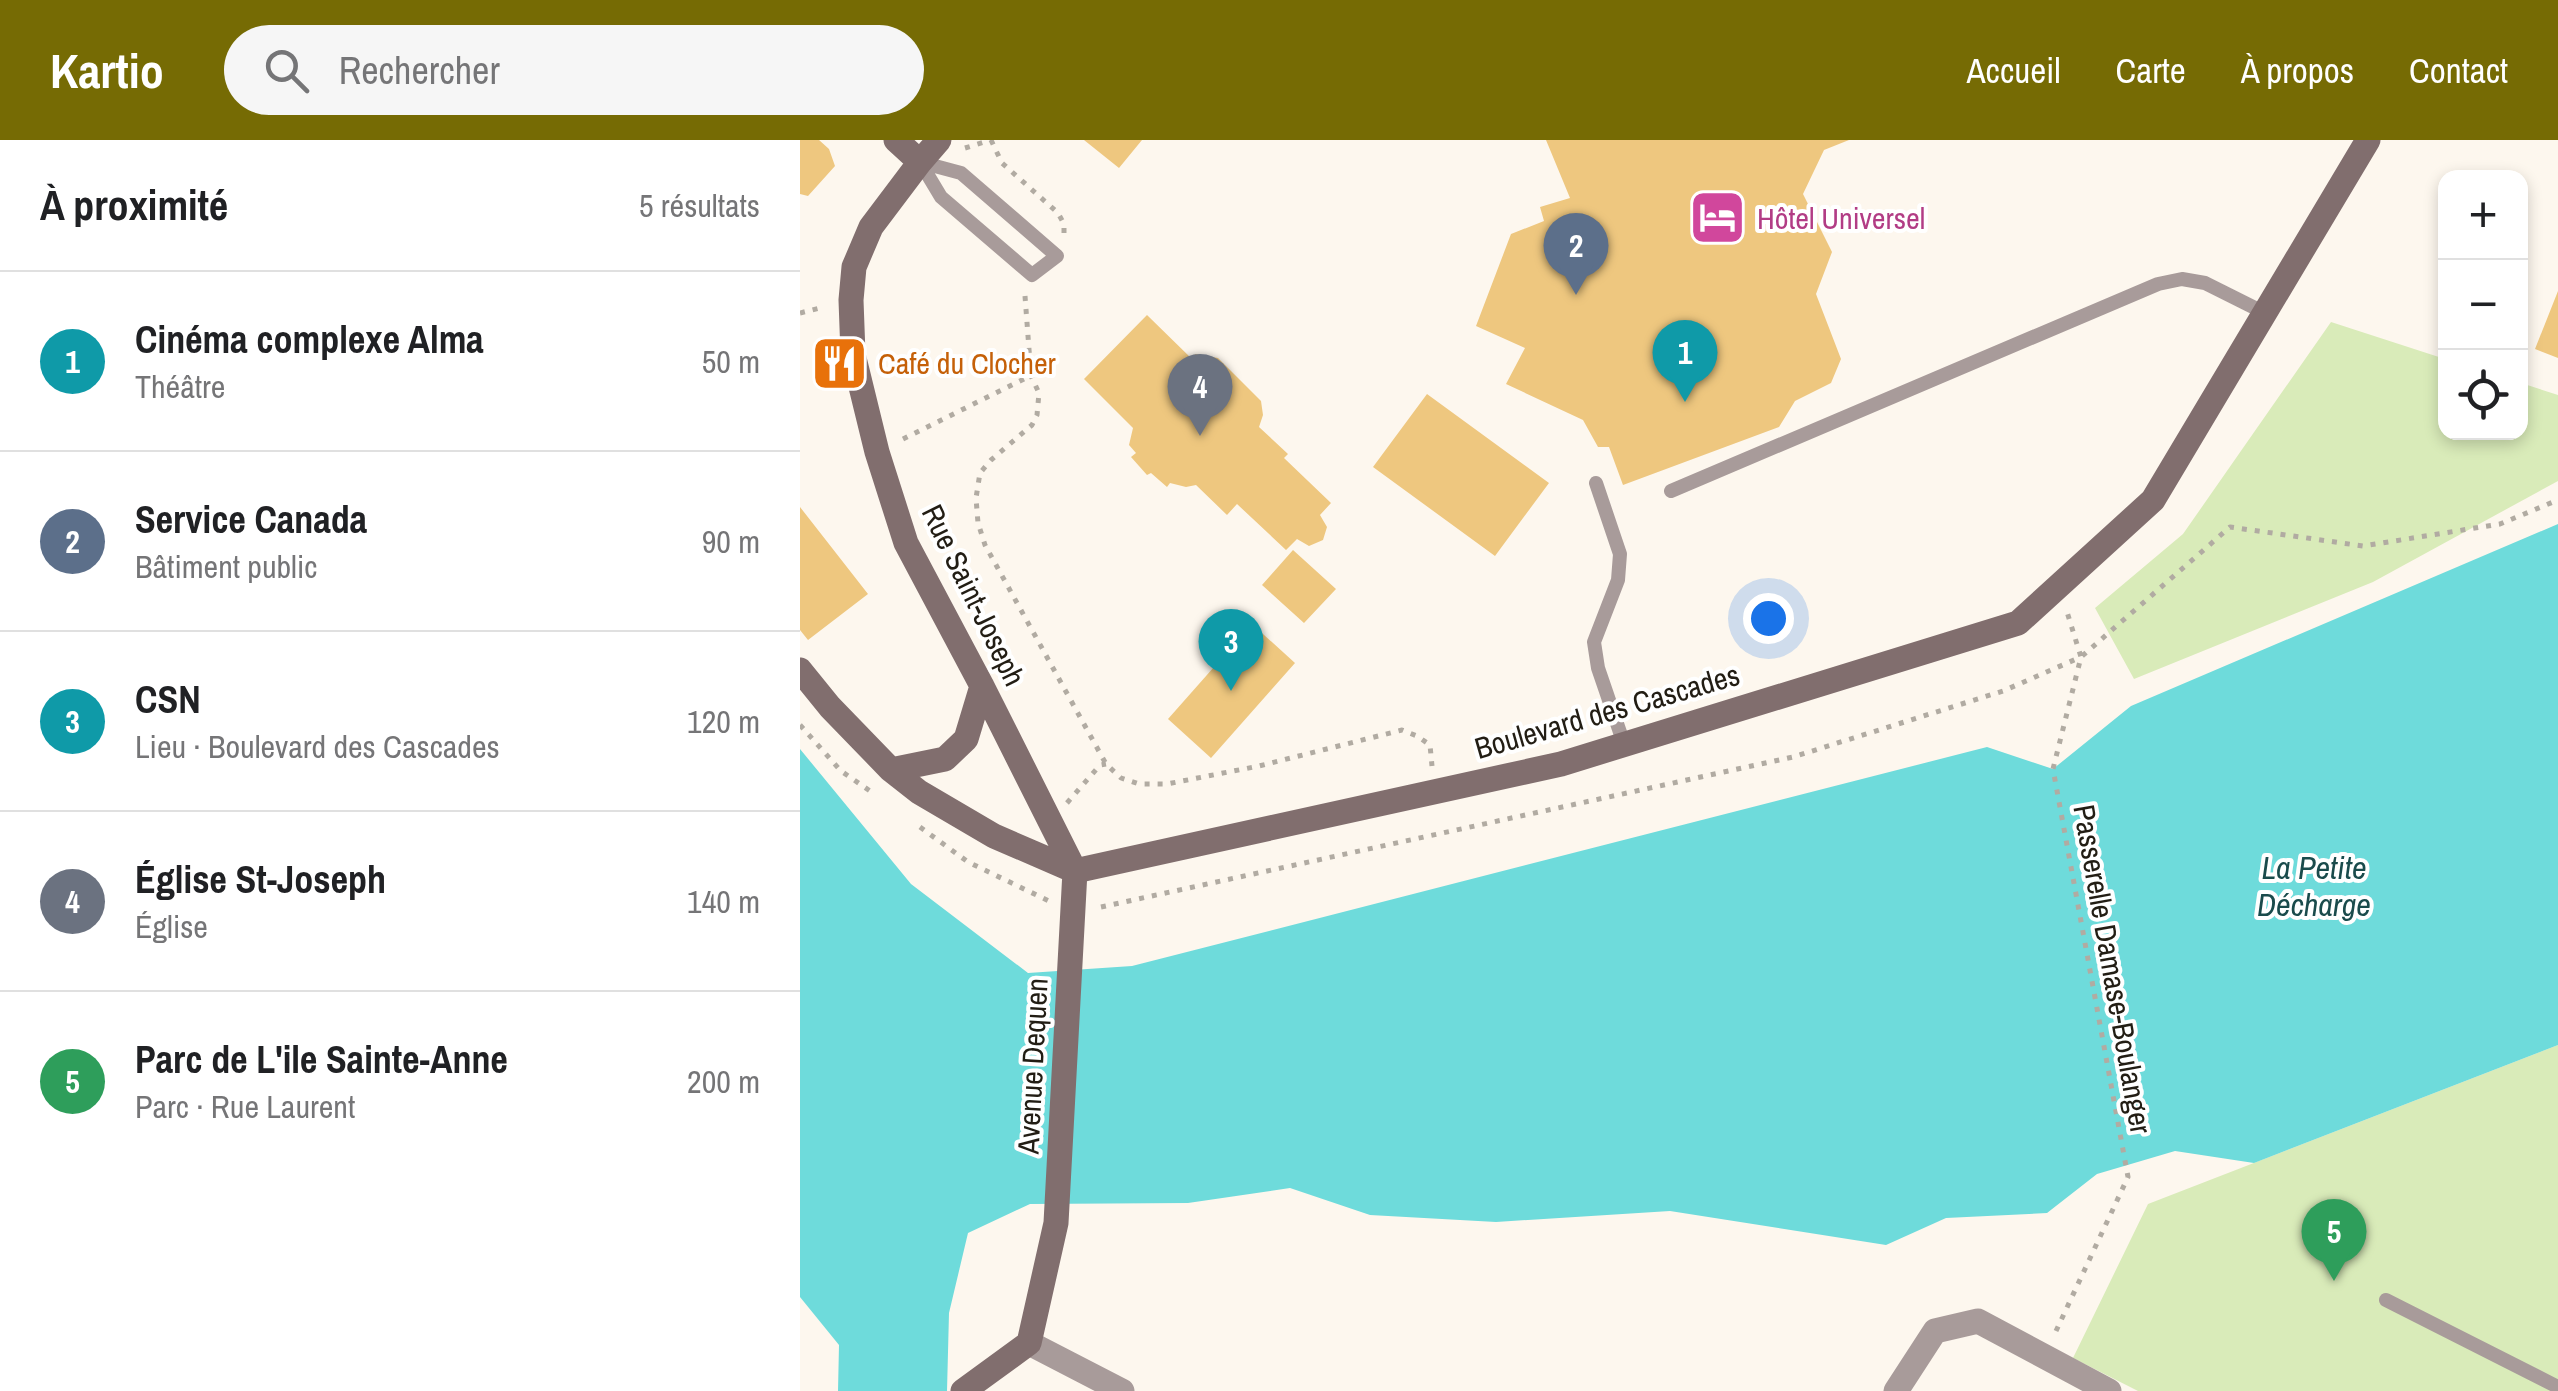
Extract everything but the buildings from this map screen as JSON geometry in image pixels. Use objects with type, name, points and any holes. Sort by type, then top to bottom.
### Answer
[{"type":"street","points":[[896,140],[920,162]]},
{"type":"street","name":"Rue Saint-Joseph","points":[[940,140],[870,227],[854,268],[853,354],[877,452],[906,543],[1074,870],[1073,913]]},
{"type":"street","name":"Boulevard des Cascades","points":[[1074,870],[1561,764],[2018,622],[2153,500],[2368,140]]},
{"type":"street","points":[[800,670],[891,770],[919,792],[994,836],[1074,870]]},
{"type":"street","points":[[891,770],[945,759],[966,739],[982,686]]},
{"type":"street","name":"Avenue Dequen","points":[[1029,1344],[1056,1223],[1073,913]]},
{"type":"street","points":[[1896,1391],[1936,1331],[1978,1321],[2109,1391]]},
{"type":"street","points":[[963,1391],[1029,1344],[1122,1391]]},
{"type":"lane","points":[[920,162],[962,173],[1057,256],[1032,275],[941,197],[920,162]]},
{"type":"lane","points":[[1671,491],[2158,284],[2182,279],[2204,283],[2265,313]]},
{"type":"lane","points":[[1596,483],[1620,554],[1618,580],[1594,642],[1598,668],[1624,744]]},
{"type":"lane","points":[[2386,1300],[2558,1386]]},
{"type":"path","points":[[991,140],[1002,163],[1064,224],[1064,234],[1054,252]]},
{"type":"path","points":[[1032,275],[1025,294],[1033,375],[1039,393],[1038,415],[980,473],[978,523],[985,545],[1106,764],[1121,778],[1139,784],[1167,784],[1259,766],[1402,730],[1430,744],[1440,834]]},
{"type":"path","points":[[877,452],[1033,375]]},
{"type":"path","points":[[1073,913],[1793,757],[2003,692],[2080,656],[2230,527],[2362,546],[2500,524],[2558,500]]},
{"type":"path","points":[[2059,585],[2080,656]]},
{"type":"path","name":"Passerelle Damase-Boulanger","points":[[2045,1357],[2128,1177],[2053,769],[2080,656]]},
{"type":"path","points":[[1047,812],[1069,803],[1100,765],[1106,764]]},
{"type":"green space","points":[[2331,322],[2438,357],[2438,440],[2528,440],[2528,385],[2558,395],[2558,481],[2373,582],[2134,679],[2095,608],[2183,534]]},
{"type":"green space","points":[[2558,1045],[2558,1391],[2138,1391],[2073,1358],[2148,1204]]},
{"type":"water","name":"La Petite Décharge","points":[[2558,524],[2558,1045],[2254,1163],[2175,1151],[2097,1174],[2047,1213],[1946,1218],[1886,1245],[1670,1211],[1496,1222],[1370,1215],[1290,1188],[1188,1203],[1030,1204],[968,1233],[949,1313],[947,1391],[838,1391],[839,1345],[800,1297],[800,749],[911,884],[1028,973],[1132,966],[1987,747],[2053,769],[2131,706]]},
{"type":"place","name":"Hôtel Universel","points":[[1718,218]]},
{"type":"place","name":"Service Canada","points":[[1576,295]]},
{"type":"place","name":"Café du Clocher","points":[[839,363]]},
{"type":"place","name":"Cinéma complexe Alma","points":[[1685,402]]},
{"type":"place","name":"Église St-Joseph","points":[[1200,436]]},
{"type":"place","name":"CSN","points":[[1231,691]]},
{"type":"place","name":"Parc de L'ile Sainte-Anne","points":[[2334,1281]]}]
